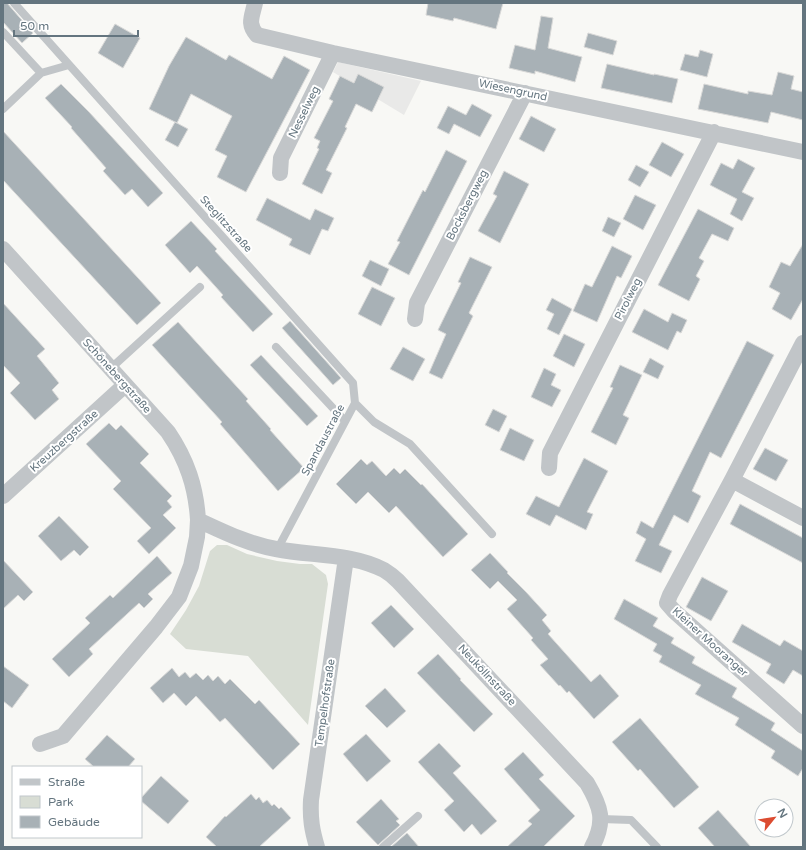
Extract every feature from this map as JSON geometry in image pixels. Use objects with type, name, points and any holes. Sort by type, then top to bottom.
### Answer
[{"type":"street","name":"Wiesengrund","points":[[255,3],[250,23],[252,29],[258,35],[333,53],[525,92],[803,152]]},
{"type":"street","name":"Nesselweg","points":[[280,173],[281,158],[333,53]]},
{"type":"street","name":"Bocksbergweg","points":[[415,319],[417,303],[525,92]]},
{"type":"street","name":"Pirolweg","points":[[549,468],[550,453],[714,132]]},
{"type":"street","name":"Schönebergstraße","points":[[3,249],[168,432],[179,448],[188,468],[197,503],[197,537],[191,566],[179,597],[151,633],[63,736],[40,744]]},
{"type":"street","name":"Kleiner Mooranger","points":[[801,351],[667,603],[674,612],[803,726]]},
{"type":"street","name":"Kreuzbergstraße","points":[[3,496],[125,385]]},
{"type":"street","points":[[732,480],[803,518]]},
{"type":"street","points":[[198,520],[251,544],[277,550],[346,558]]},
{"type":"street","name":"Neuköllnstraße","points":[[346,558],[376,566],[385,571],[412,595],[587,783],[598,801],[601,819]]},
{"type":"street","name":"Tempelhofstraße","points":[[318,847],[312,831],[310,817],[311,800],[346,558]]},
{"type":"street","points":[[592,847],[597,838],[601,819]]},
{"type":"lane","name":"Steglitzstraße","points":[[14,3],[353,384],[355,403]]},
{"type":"lane","points":[[3,32],[41,73]]},
{"type":"lane","points":[[3,109],[41,73],[69,65]]},
{"type":"lane","points":[[110,369],[200,287]]},
{"type":"lane","points":[[276,347],[345,421]]},
{"type":"lane","name":"Spandaustraße","points":[[277,550],[355,403],[374,422],[410,444],[492,534]]},
{"type":"lane","points":[[383,847],[418,816]]},
{"type":"lane","points":[[601,819],[631,820],[657,847]]},
{"type":"shaded area","points":[[338,62],[421,81],[404,115],[333,72]]},
{"type":"green space","points":[[217,545],[227,545],[247,554],[277,561],[312,564],[326,575],[328,584],[308,725],[248,656],[186,649],[170,634],[186,610],[199,586],[210,551]]},
{"type":"building","points":[[3,3],[7,3],[33,33],[22,43],[3,22]]},
{"type":"building","points":[[428,3],[503,3],[496,29],[454,18],[453,21],[426,15]]},
{"type":"building","points":[[541,16],[553,18],[548,48],[582,57],[575,82],[535,71],[535,74],[509,68],[515,45],[535,50]]},
{"type":"building","points":[[115,24],[140,38],[123,68],[98,53]]},
{"type":"building","points":[[588,33],[617,41],[613,55],[584,47]]},
{"type":"building","points":[[186,37],[226,60],[229,55],[272,79],[284,56],[310,70],[246,192],[217,177],[227,156],[215,150],[232,116],[191,94],[177,123],[149,109],[169,66]]},
{"type":"building","points":[[700,50],[713,54],[707,77],[680,70],[685,54],[698,57]]},
{"type":"building","points":[[607,64],[678,79],[672,103],[601,88]]},
{"type":"building","points":[[778,72],[794,76],[791,89],[803,92],[803,120],[771,112],[768,123],[698,109],[704,84],[748,94],[748,91],[772,95]]},
{"type":"building","points":[[358,74],[384,87],[372,112],[356,104],[345,127],[347,128],[326,170],[332,173],[322,194],[302,184],[319,149],[317,148],[320,141],[314,138],[333,101],[329,99],[340,76],[354,83]]},
{"type":"building","points":[[61,84],[89,112],[163,193],[148,207],[132,189],[125,195],[103,171],[106,168],[71,128],[72,127],[45,98]]},
{"type":"building","points":[[472,104],[492,115],[480,137],[454,124],[449,134],[437,128],[448,106],[466,115]]},
{"type":"building","points":[[531,116],[556,129],[544,152],[519,139]]},
{"type":"building","points":[[175,122],[188,129],[178,147],[165,140]]},
{"type":"building","points":[[3,131],[161,303],[137,325],[3,180]]},
{"type":"building","points":[[662,142],[684,154],[671,177],[649,165]]},
{"type":"building","points":[[446,150],[467,161],[409,275],[388,264],[400,242],[397,241],[423,190],[425,192]]},
{"type":"building","points":[[738,159],[755,168],[742,192],[754,198],[742,221],[730,214],[737,199],[710,185],[721,163],[733,169]]},
{"type":"building","points":[[636,165],[649,172],[640,187],[628,180]]},
{"type":"building","points":[[504,171],[529,184],[500,243],[478,231],[497,196],[493,194]]},
{"type":"building","points":[[635,195],[656,205],[643,230],[623,219]]},
{"type":"building","points":[[267,198],[310,220],[315,209],[334,218],[328,231],[322,229],[310,255],[289,245],[292,239],[256,220]]},
{"type":"building","points":[[698,209],[734,228],[728,241],[712,234],[699,258],[704,261],[696,276],[700,279],[689,301],[658,285]]},
{"type":"building","points":[[608,217],[621,223],[614,237],[602,231]]},
{"type":"building","points":[[191,221],[217,249],[215,251],[273,314],[253,332],[221,297],[223,295],[197,266],[190,273],[165,245]]},
{"type":"building","points":[[803,244],[803,299],[791,320],[772,309],[780,293],[769,287],[781,262],[790,266]]},
{"type":"building","points":[[612,246],[632,256],[621,278],[617,276],[597,322],[573,311],[585,284],[592,287]]},
{"type":"building","points":[[470,257],[492,267],[469,313],[473,316],[442,379],[429,373],[446,334],[438,330],[461,283],[458,282]]},
{"type":"building","points":[[370,260],[389,269],[381,286],[362,276]]},
{"type":"building","points":[[372,287],[395,298],[381,326],[358,314]]},
{"type":"building","points":[[552,298],[572,309],[559,335],[547,329],[554,314],[546,310]]},
{"type":"building","points":[[3,303],[45,349],[37,356],[59,383],[52,390],[59,399],[35,420],[10,393],[20,383],[3,365]]},
{"type":"building","points":[[644,309],[668,322],[672,313],[687,320],[681,333],[677,331],[668,350],[632,332]]},
{"type":"building","points":[[290,321],[341,378],[333,385],[282,328]]},
{"type":"building","points":[[178,322],[248,399],[246,401],[304,468],[278,491],[220,424],[222,422],[152,345]]},
{"type":"building","points":[[564,334],[585,344],[574,367],[553,356]]},
{"type":"building","points":[[747,341],[774,355],[721,458],[710,452],[692,491],[701,496],[688,523],[674,515],[659,545],[672,551],[661,573],[635,561],[646,539],[636,533],[641,521],[653,528]]},
{"type":"building","points":[[403,347],[425,359],[413,381],[390,369]]},
{"type":"building","points":[[261,355],[318,416],[307,426],[250,365]]},
{"type":"building","points":[[650,358],[664,366],[658,379],[643,372]]},
{"type":"building","points":[[620,365],[642,375],[623,415],[629,418],[616,445],[591,432],[613,388],[610,387]]},
{"type":"building","points":[[544,368],[556,374],[551,385],[561,390],[552,407],[531,397]]},
{"type":"building","points":[[493,409],[507,416],[499,432],[485,425]]},
{"type":"building","points":[[109,423],[116,430],[121,425],[149,454],[140,463],[172,496],[167,501],[172,507],[163,515],[176,528],[149,554],[137,541],[151,528],[113,489],[121,481],[86,444]]},
{"type":"building","points":[[510,428],[534,440],[524,461],[500,450]]},
{"type":"building","points":[[765,448],[788,460],[776,481],[753,469]]},
{"type":"building","points":[[584,458],[608,471],[587,512],[593,514],[586,530],[556,515],[550,526],[526,514],[536,496],[559,507]]},
{"type":"building","points":[[361,459],[367,465],[372,461],[386,476],[394,468],[400,474],[405,469],[421,485],[422,484],[468,534],[443,557],[396,506],[389,513],[368,492],[356,504],[336,484]]},
{"type":"building","points":[[740,504],[803,538],[803,563],[730,524]]},
{"type":"building","points":[[59,516],[89,547],[80,556],[74,550],[61,561],[38,536]]},
{"type":"building","points":[[490,553],[547,615],[542,620],[551,631],[548,634],[591,682],[600,674],[619,696],[594,719],[569,691],[567,693],[560,685],[559,686],[540,665],[548,659],[531,640],[533,638],[507,609],[517,600],[498,581],[490,589],[471,570]]},
{"type":"building","points":[[157,556],[172,573],[148,594],[153,599],[144,608],[139,603],[89,649],[93,654],[69,677],[52,659],[90,623],[85,618],[110,595],[113,598]]},
{"type":"building","points":[[3,560],[33,592],[24,601],[18,595],[3,609]]},
{"type":"building","points":[[702,577],[728,591],[711,621],[686,607]]},
{"type":"building","points":[[624,599],[658,618],[653,626],[674,638],[671,643],[695,657],[692,663],[737,688],[732,697],[775,723],[771,730],[803,751],[803,768],[798,776],[771,758],[775,751],[735,725],[739,718],[695,694],[701,685],[659,662],[662,656],[653,651],[657,644],[614,619]]},
{"type":"building","points":[[391,605],[414,629],[394,648],[371,623]]},
{"type":"building","points":[[742,624],[780,646],[784,640],[803,651],[803,676],[793,670],[784,684],[766,673],[771,664],[732,642]]},
{"type":"building","points":[[438,654],[461,679],[460,680],[493,714],[474,732],[417,673]]},
{"type":"building","points":[[3,666],[29,685],[12,708],[3,701]]},
{"type":"building","points":[[172,668],[179,677],[185,672],[190,678],[196,673],[203,680],[208,675],[213,681],[218,676],[225,684],[230,679],[255,704],[259,700],[300,744],[273,770],[225,718],[220,722],[196,696],[186,706],[174,693],[163,703],[150,688]]},
{"type":"building","points":[[385,688],[406,711],[387,728],[365,706]]},
{"type":"building","points":[[640,718],[699,787],[674,808],[640,769],[638,771],[612,742]]},
{"type":"building","points":[[366,734],[391,761],[367,782],[343,754]]},
{"type":"building","points":[[107,735],[135,759],[129,766],[93,766],[85,759]]},
{"type":"building","points":[[439,743],[461,766],[453,773],[497,821],[481,835],[472,824],[464,832],[444,810],[454,801],[418,762]]},
{"type":"building","points":[[523,752],[544,775],[539,779],[575,816],[543,847],[507,847],[532,824],[528,821],[540,810],[504,769]]},
{"type":"building","points":[[161,776],[189,801],[168,824],[142,802],[142,797]]},
{"type":"building","points":[[251,794],[256,800],[259,797],[263,803],[267,800],[272,806],[274,804],[279,809],[281,807],[291,818],[259,847],[217,847],[206,837],[225,816],[226,817]]},
{"type":"building","points":[[381,799],[399,819],[396,821],[400,825],[378,845],[356,822]]},
{"type":"building","points":[[718,810],[751,847],[715,847],[698,828]]},
{"type":"building","points":[[407,833],[419,847],[391,847]]}]
